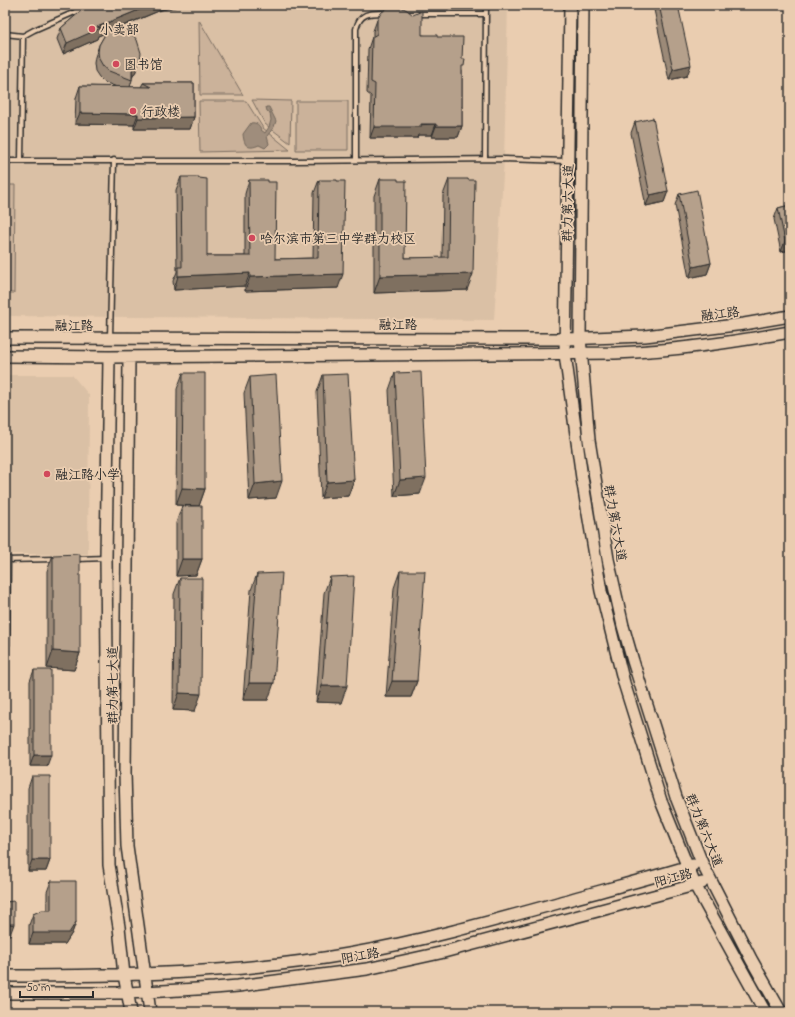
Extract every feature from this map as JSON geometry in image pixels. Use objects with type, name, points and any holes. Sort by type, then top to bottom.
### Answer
[{"type":"main road","name":"群力第六大道","points":[[570,5],[565,354],[592,546],[610,631],[624,682],[659,794],[687,867],[765,1012]]},
{"type":"main road","name":"群力第六大道","points":[[583,5],[580,338],[596,490],[608,559],[623,626],[676,797],[702,863],[751,960],[781,1012]]},
{"type":"main road","name":"融江路","points":[[5,338],[565,339],[645,336],[744,324],[790,316]]},
{"type":"main road","points":[[5,356],[129,357],[640,353],[692,347],[790,332]]},
{"type":"main road","name":"群力第七大道","points":[[109,357],[106,558],[110,865],[124,975],[131,1012]]},
{"type":"main road","name":"群力第七大道","points":[[129,357],[125,773],[127,846],[150,1012]]},
{"type":"main road","name":"阳江路","points":[[5,976],[144,974],[236,968],[347,954],[401,944],[466,928],[702,863]]},
{"type":"main road","name":"阳江路","points":[[5,993],[147,992],[238,986],[327,975],[440,953],[711,881]]},
{"type":"lane","points":[[5,34],[23,36],[75,12],[85,5]]},
{"type":"lane","points":[[485,159],[486,5]]},
{"type":"lane","points":[[356,160],[356,29],[361,18],[366,14],[387,13]]},
{"type":"lane","points":[[402,14],[486,14]]},
{"type":"lane","points":[[21,160],[23,36]]},
{"type":"lane","points":[[5,160],[485,159],[567,161]]},
{"type":"lane","points":[[110,339],[114,160]]},
{"type":"lane","points":[[75,558],[106,558]]},
{"type":"lane","points":[[5,560],[59,559]]},
{"type":"shaded area","name":"哈尔滨市第三中学群力校区","points":[[5,5],[508,5],[504,159],[494,320],[5,316]]},
{"type":"shaded area","points":[[199,20],[243,95],[200,95]]},
{"type":"shaded area","points":[[252,100],[291,101],[290,143],[265,124]]},
{"type":"shaded area","points":[[199,101],[246,101],[263,128],[290,150],[200,152]]},
{"type":"shaded area","points":[[296,101],[348,101],[348,150],[296,150]]},
{"type":"shaded area","points":[[266,107],[269,107],[276,121],[274,127],[267,136],[269,144],[265,148],[259,145],[249,147],[244,141],[243,134],[251,123],[258,124],[261,130],[265,133],[271,120],[270,113],[267,111]]},
{"type":"shaded area","points":[[5,185],[15,185],[14,293],[5,293]]},
{"type":"shaded area","name":"融江路小学","points":[[5,375],[72,375],[89,395],[88,554],[5,554]]},
{"type":"building","points":[[88,5],[151,5],[97,27],[101,28],[67,43],[61,28]]},
{"type":"building","points":[[659,5],[678,5],[691,65],[673,69]]},
{"type":"building","points":[[394,6],[401,7],[413,15],[422,11],[422,35],[437,35],[437,37],[463,37],[462,59],[465,59],[464,66],[462,66],[462,126],[436,126],[436,124],[421,124],[421,127],[374,127],[375,84],[371,82],[372,37],[377,34],[377,20],[381,13],[387,8]]},
{"type":"building","name":"图书馆","points":[[108,29],[127,32],[133,35],[137,40],[141,53],[140,60],[132,70],[132,80],[109,71],[103,66],[99,59],[99,45]]},
{"type":"building","name":"行政楼","points":[[143,83],[194,83],[194,117],[138,118],[138,114],[80,113],[80,86],[151,87]]},
{"type":"building","points":[[653,118],[668,191],[650,195],[635,122]]},
{"type":"building","points":[[181,177],[199,177],[207,179],[207,256],[250,256],[249,180],[268,180],[268,182],[276,182],[275,259],[318,258],[319,180],[345,181],[343,274],[250,277],[250,273],[178,276],[178,267],[182,267]]},
{"type":"building","points":[[380,179],[398,179],[398,181],[406,181],[405,258],[448,257],[449,179],[475,180],[473,274],[380,276]]},
{"type":"building","points":[[697,190],[711,263],[693,267],[679,194]]},
{"type":"building","points":[[790,205],[790,240],[785,241],[778,208]]},
{"type":"building","points":[[421,372],[426,478],[400,480],[395,373]]},
{"type":"building","points":[[183,373],[205,373],[205,489],[182,488]]},
{"type":"building","points":[[348,374],[354,480],[327,482],[323,375]]},
{"type":"building","points":[[276,375],[282,481],[255,484],[250,377]]},
{"type":"building","points":[[182,506],[202,506],[202,559],[182,559]]},
{"type":"building","points":[[80,554],[80,653],[53,651],[53,555]]},
{"type":"building","points":[[5,556],[11,556],[10,645],[5,645]]},
{"type":"building","points":[[400,571],[425,571],[417,681],[392,681]]},
{"type":"building","points":[[282,573],[274,683],[249,683],[257,574]]},
{"type":"building","points":[[354,576],[347,686],[322,686],[330,577]]},
{"type":"building","points":[[180,578],[202,578],[201,694],[179,693]]},
{"type":"building","points":[[34,670],[51,670],[51,755],[34,755]]},
{"type":"building","points":[[32,776],[50,776],[50,860],[32,860]]},
{"type":"building","points":[[51,881],[76,881],[76,922],[69,933],[33,933],[33,914],[42,910],[51,910]]},
{"type":"building","points":[[14,901],[14,924],[5,924],[5,902]]},
{"type":"place","name":"小卖部","points":[[92,29]]},
{"type":"place","name":"图书馆","points":[[116,64]]},
{"type":"place","name":"行政楼","points":[[133,111]]},
{"type":"place","name":"哈尔滨市第三中学群力校区","points":[[252,238]]},
{"type":"place","name":"融江路小学","points":[[47,474]]}]
